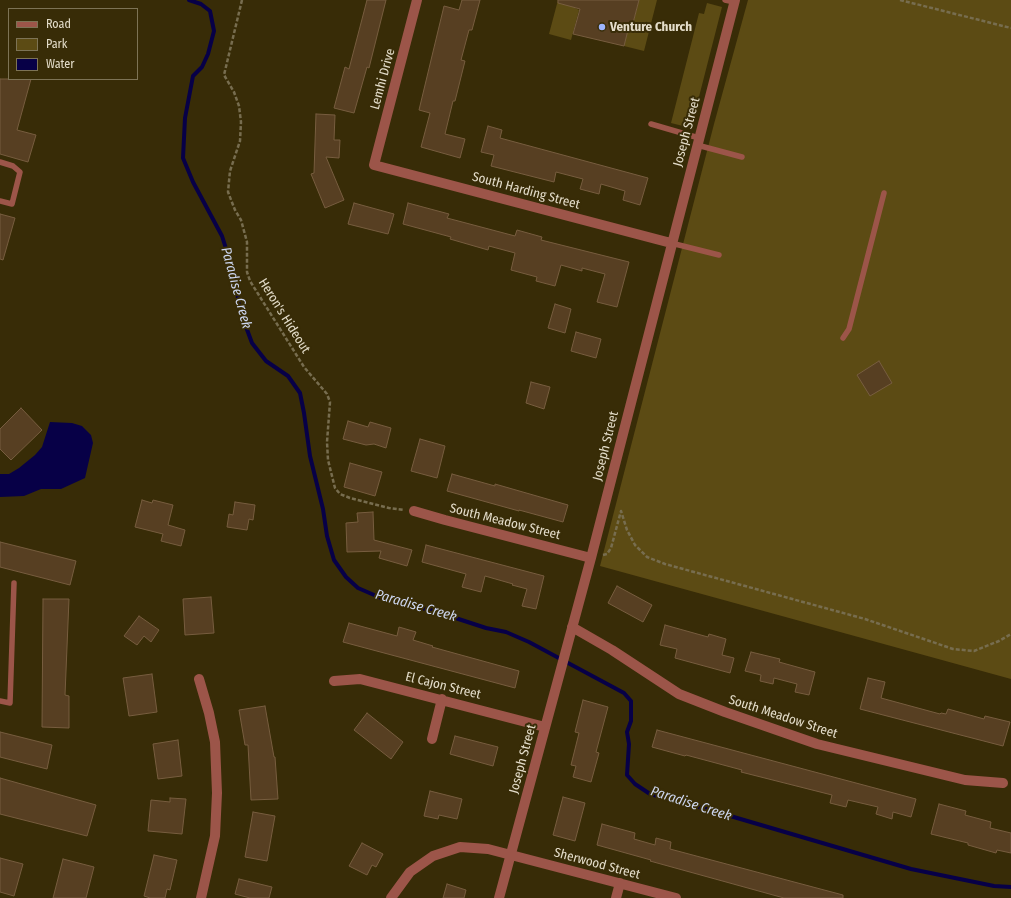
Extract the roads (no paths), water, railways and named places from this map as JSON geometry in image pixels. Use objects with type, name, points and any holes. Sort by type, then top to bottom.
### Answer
[{"type":"street","name":"Lemhi Drive","points":[[374,165],[417,0]]},
{"type":"street","name":"Joseph Street","points":[[499,898],[591,558],[698,141],[731,1]]},
{"type":"street","name":"South Harding Street","points":[[374,165],[671,243]]},
{"type":"street","name":"South Meadow Street","points":[[414,511],[591,558]]},
{"type":"street","name":"South Meadow Street","points":[[572,627],[612,650],[679,694],[725,712],[817,744],[964,780],[1003,783]]},
{"type":"street","name":"El Cajon Street","points":[[334,682],[360,679],[442,699],[545,727]]},
{"type":"street","points":[[199,680],[215,742],[217,793],[215,836],[201,898]]},
{"type":"street","points":[[432,739],[442,699]]},
{"type":"street","name":"Sherwood Street","points":[[391,898],[410,872],[433,856],[460,847],[488,849],[510,854],[676,898]]},
{"type":"street","points":[[616,898],[620,883]]},
{"type":"lane","points":[[651,124],[742,157]]},
{"type":"lane","points":[[0,162],[13,166],[20,172],[12,204],[0,201]]},
{"type":"lane","points":[[843,338],[849,329],[884,193]]},
{"type":"lane","points":[[671,243],[719,255]]},
{"type":"lane","points":[[0,701],[10,703],[14,584]]},
{"type":"water","points":[[50,422],[72,423],[82,426],[91,435],[93,443],[85,478],[61,489],[41,489],[24,496],[0,497],[0,474],[9,474],[35,455],[42,447]]},
{"type":"waterway","name":"Paradise Creek","points":[[189,0],[201,4],[210,11],[214,31],[208,54],[202,67],[193,76],[185,118],[183,158],[193,182],[222,236],[236,280],[239,308],[252,343],[266,361],[288,376],[300,393],[310,456],[323,509],[327,536],[334,560],[346,577],[358,588],[381,598],[434,611],[486,628],[506,632],[529,642],[624,693],[631,701],[631,721],[627,732],[629,744],[627,775],[635,784],[650,794],[911,869],[994,886],[1011,887]]},
{"type":"place","name":"Venture Church","points":[[602,27]]}]
